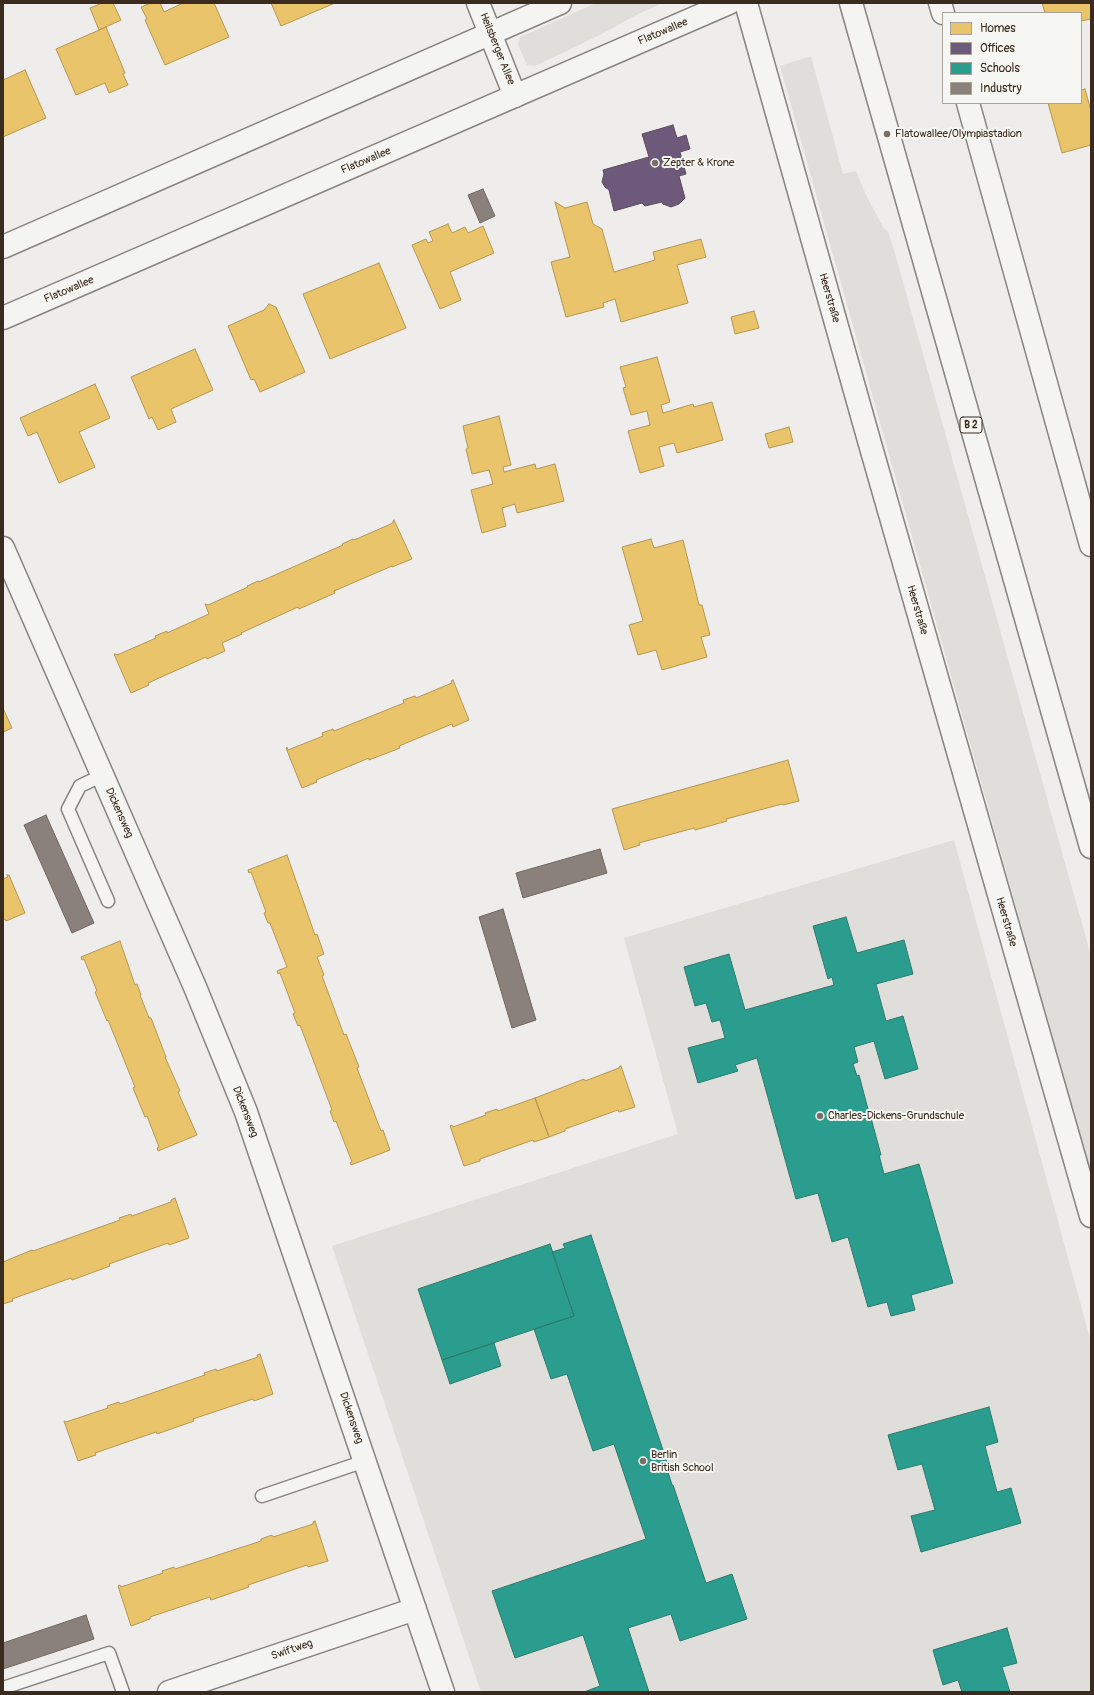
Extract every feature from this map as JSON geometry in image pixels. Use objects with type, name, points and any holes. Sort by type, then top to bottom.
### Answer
[{"type":"street","name":"Heilsberger Allee","points":[[478,3],[492,33],[515,96]]},
{"type":"street","points":[[3,247],[560,3]]},
{"type":"street","name":"Flatowallee","points":[[3,318],[729,3]]},
{"type":"street","name":"Heerstraße","points":[[746,3],[870,444],[1091,1216]]},
{"type":"street","name":"B 2","points":[[852,3],[1091,847]]},
{"type":"street","points":[[968,104],[1083,485],[1091,544]]},
{"type":"street","name":"Dickensweg","points":[[3,548],[195,987],[246,1112],[443,1692]]},
{"type":"street","name":"Swiftweg","points":[[169,1692],[415,1609]]},
{"type":"lane","points":[[102,775],[80,786],[68,809],[108,900]]},
{"type":"lane","points":[[262,1496],[365,1461]]},
{"type":"lane","points":[[3,1688],[109,1654],[123,1692]]},
{"type":"shaded area","points":[[596,3],[663,3],[535,66],[527,65],[518,45],[520,37]]},
{"type":"shaded area","points":[[811,56],[843,174],[856,171],[866,195],[883,227],[888,232],[894,250],[1091,956],[1091,1174],[780,66]]},
{"type":"shaded area","points":[[954,840],[1091,1342],[1091,1692],[481,1692],[332,1246],[678,1134],[624,938]]},
{"type":"building: Homes","points":[[102,3],[113,3],[121,20],[99,30],[90,8]]},
{"type":"building: Homes","points":[[151,3],[160,3],[164,12],[183,3],[214,3],[229,37],[165,65],[145,20],[147,19],[141,7]]},
{"type":"building: Homes","points":[[271,3],[335,3],[281,26]]},
{"type":"building: Homes","points":[[1042,3],[1091,3],[1091,19],[1082,21],[1082,12],[1045,12]]},
{"type":"building: Homes","points":[[106,27],[125,73],[123,74],[128,85],[109,93],[105,83],[76,95],[56,49]]},
{"type":"building: Homes","points":[[25,70],[46,118],[3,137],[3,80]]},
{"type":"building: Homes","points":[[1085,89],[1091,111],[1091,145],[1062,153],[1048,104],[1082,104],[1082,90]]},
{"type":"building: Homes","points":[[555,202],[565,208],[587,202],[593,224],[602,229],[614,272],[655,260],[653,252],[701,239],[706,257],[677,265],[688,303],[621,322],[615,299],[603,303],[604,307],[566,317],[551,262],[570,257]]},
{"type":"building: Homes","points":[[448,224],[452,233],[465,227],[468,233],[483,226],[494,253],[450,272],[461,300],[440,309],[412,245],[426,239],[428,243],[433,241],[429,232]]},
{"type":"building: Homes","points":[[379,263],[406,328],[330,359],[303,294]]},
{"type":"building: Homes","points":[[269,304],[276,307],[305,372],[260,392],[254,379],[251,380],[228,326],[264,310]]},
{"type":"building: Homes","points":[[754,311],[759,328],[735,334],[731,317]]},
{"type":"building: Homes","points":[[195,349],[213,390],[171,409],[176,422],[158,430],[152,417],[149,419],[131,377]]},
{"type":"building: Homes","points":[[657,357],[670,402],[661,405],[663,413],[693,404],[694,407],[712,402],[723,440],[677,453],[674,443],[659,447],[664,466],[640,473],[628,431],[650,425],[647,411],[631,415],[623,388],[626,387],[620,367]]},
{"type":"building: Homes","points":[[95,384],[110,418],[79,432],[95,467],[59,483],[37,432],[28,436],[20,418]]},
{"type":"building: Homes","points":[[499,416],[511,465],[503,467],[504,472],[535,464],[536,469],[555,464],[564,501],[517,513],[515,504],[502,508],[506,526],[482,533],[471,490],[493,484],[489,470],[472,474],[466,449],[468,448],[463,426]]},
{"type":"building: Homes","points":[[789,427],[793,442],[769,448],[765,434]]},
{"type":"building: Homes","points":[[394,520],[412,559],[334,591],[335,593],[299,609],[298,607],[241,633],[242,634],[222,643],[225,651],[207,659],[206,657],[148,683],[149,685],[131,693],[114,654],[117,655],[156,638],[155,636],[167,631],[167,633],[209,614],[205,604],[208,605],[258,581],[259,582],[343,545],[342,544],[353,539],[354,540],[393,523]]},
{"type":"building: Homes","points":[[651,539],[654,548],[683,540],[699,605],[702,605],[710,635],[701,637],[707,657],[662,670],[656,650],[638,655],[629,625],[643,621],[622,547]]},
{"type":"building: Homes","points":[[453,680],[469,720],[453,727],[452,724],[399,746],[400,748],[369,760],[369,758],[316,780],[317,782],[302,788],[286,748],[287,747],[288,750],[323,736],[322,733],[333,729],[334,731],[404,703],[403,700],[415,696],[416,698],[452,683],[451,681]]},
{"type":"building: Homes","points":[[3,708],[12,728],[3,732]]},
{"type":"building: Homes","points":[[788,760],[799,801],[726,819],[727,821],[695,830],[694,828],[639,843],[640,845],[624,850],[612,809]]},
{"type":"building: Homes","points":[[287,855],[315,935],[317,934],[324,954],[317,957],[324,975],[322,976],[344,1035],[346,1034],[359,1067],[357,1068],[381,1131],[383,1130],[390,1150],[351,1165],[350,1163],[352,1162],[336,1121],[334,1122],[330,1111],[332,1110],[300,1025],[298,1026],[293,1014],[295,1013],[280,973],[278,974],[277,971],[287,967],[270,923],[268,923],[264,913],[266,912],[251,872],[249,873],[248,870]]},
{"type":"building: Homes","points":[[7,875],[9,875],[25,913],[6,921],[5,919],[3,920],[3,879],[8,877]]},
{"type":"building: Homes","points":[[120,941],[135,985],[137,984],[149,1018],[151,1018],[165,1057],[180,1091],[178,1092],[197,1135],[158,1151],[157,1148],[159,1147],[147,1116],[145,1117],[133,1088],[135,1087],[95,992],[97,991],[84,959],[82,960],[81,957]]},
{"type":"building: Homes","points":[[621,1066],[635,1107],[619,1112],[618,1110],[565,1129],[565,1131],[549,1137],[535,1098],[584,1079],[585,1081]]},
{"type":"building: Homes","points":[[535,1098],[549,1137],[534,1142],[533,1140],[464,1166],[450,1126],[452,1125],[453,1127],[486,1115],[485,1113],[497,1109],[498,1111]]},
{"type":"building: Homes","points":[[175,1198],[189,1238],[169,1245],[168,1243],[109,1264],[110,1266],[72,1280],[71,1278],[12,1299],[13,1301],[3,1304],[3,1262],[32,1250],[33,1251],[120,1220],[119,1218],[131,1214],[132,1216],[171,1202],[171,1200]]},
{"type":"building: Homes","points":[[260,1354],[273,1394],[193,1419],[194,1421],[157,1434],[156,1432],[95,1453],[96,1455],[78,1461],[64,1421],[66,1422],[108,1408],[107,1406],[119,1402],[120,1404],[205,1375],[204,1373],[216,1369],[217,1371],[258,1357],[257,1355]]},
{"type":"building: Homes","points":[[315,1521],[328,1561],[308,1567],[307,1565],[248,1585],[249,1587],[211,1600],[210,1597],[150,1617],[150,1619],[131,1626],[118,1586],[120,1585],[121,1587],[163,1573],[162,1571],[174,1567],[175,1569],[261,1541],[261,1539],[272,1535],[273,1537],[313,1524]]},
{"type":"building: Offices","name":"Zepter & Krone","points":[[673,125],[677,138],[686,135],[690,149],[680,152],[686,174],[679,176],[685,198],[679,204],[671,207],[663,204],[662,202],[645,206],[642,203],[614,211],[609,190],[602,182],[604,174],[603,170],[649,157],[642,134]]},
{"type":"building: Schools","name":"Charles-Dickens-Grundschule","points":[[846,917],[857,953],[904,940],[913,974],[876,984],[886,1021],[903,1016],[918,1069],[885,1079],[874,1041],[854,1047],[858,1062],[853,1064],[857,1076],[859,1075],[869,1113],[866,1114],[868,1119],[871,1118],[881,1155],[879,1155],[884,1174],[919,1164],[953,1283],[911,1295],[915,1310],[891,1316],[887,1302],[868,1307],[848,1237],[832,1242],[818,1193],[796,1199],[757,1058],[735,1065],[738,1071],[698,1083],[688,1048],[725,1038],[720,1020],[712,1022],[706,1003],[695,1006],[684,967],[729,954],[745,1010],[834,985],[832,977],[828,979],[813,926]]},
{"type":"building: Schools","name":"Berlin British School","points":[[591,1235],[670,1471],[668,1472],[672,1485],[706,1583],[732,1574],[747,1619],[680,1641],[671,1614],[628,1628],[649,1692],[584,1692],[600,1686],[583,1635],[515,1658],[492,1591],[646,1539],[614,1444],[593,1451],[567,1374],[551,1379],[534,1329],[574,1316],[552,1252],[565,1248],[563,1244]]},
{"type":"building: Schools","points":[[550,1244],[574,1316],[442,1360],[418,1289]]},
{"type":"building: Schools","points":[[494,1343],[501,1366],[450,1384],[442,1360]]},
{"type":"building: Schools","points":[[989,1407],[998,1442],[985,1446],[997,1492],[1011,1488],[1021,1523],[921,1552],[911,1516],[935,1510],[922,1464],[898,1470],[888,1435]]},
{"type":"building: Schools","points":[[1007,1628],[1017,1663],[1002,1667],[1010,1692],[962,1692],[958,1680],[943,1685],[933,1650]]},
{"type":"building: Industry","points":[[483,189],[495,216],[480,223],[468,195]]},
{"type":"building: Industry","points":[[46,815],[94,923],[72,933],[24,825]]},
{"type":"building: Industry","points":[[600,849],[607,873],[523,898],[516,873]]},
{"type":"building: Industry","points":[[503,909],[536,1020],[512,1028],[479,917]]},
{"type":"building: Industry","points":[[86,1615],[94,1639],[3,1669],[3,1643]]},
{"type":"place","name":"Flatowallee/Olympiastadion","points":[[887,134]]},
{"type":"place","name":"Zepter & Krone","points":[[655,163]]},
{"type":"place","name":"Charles-Dickens-Grundschule","points":[[820,1116]]},
{"type":"place","name":"Berlin British School","points":[[643,1461]]}]
